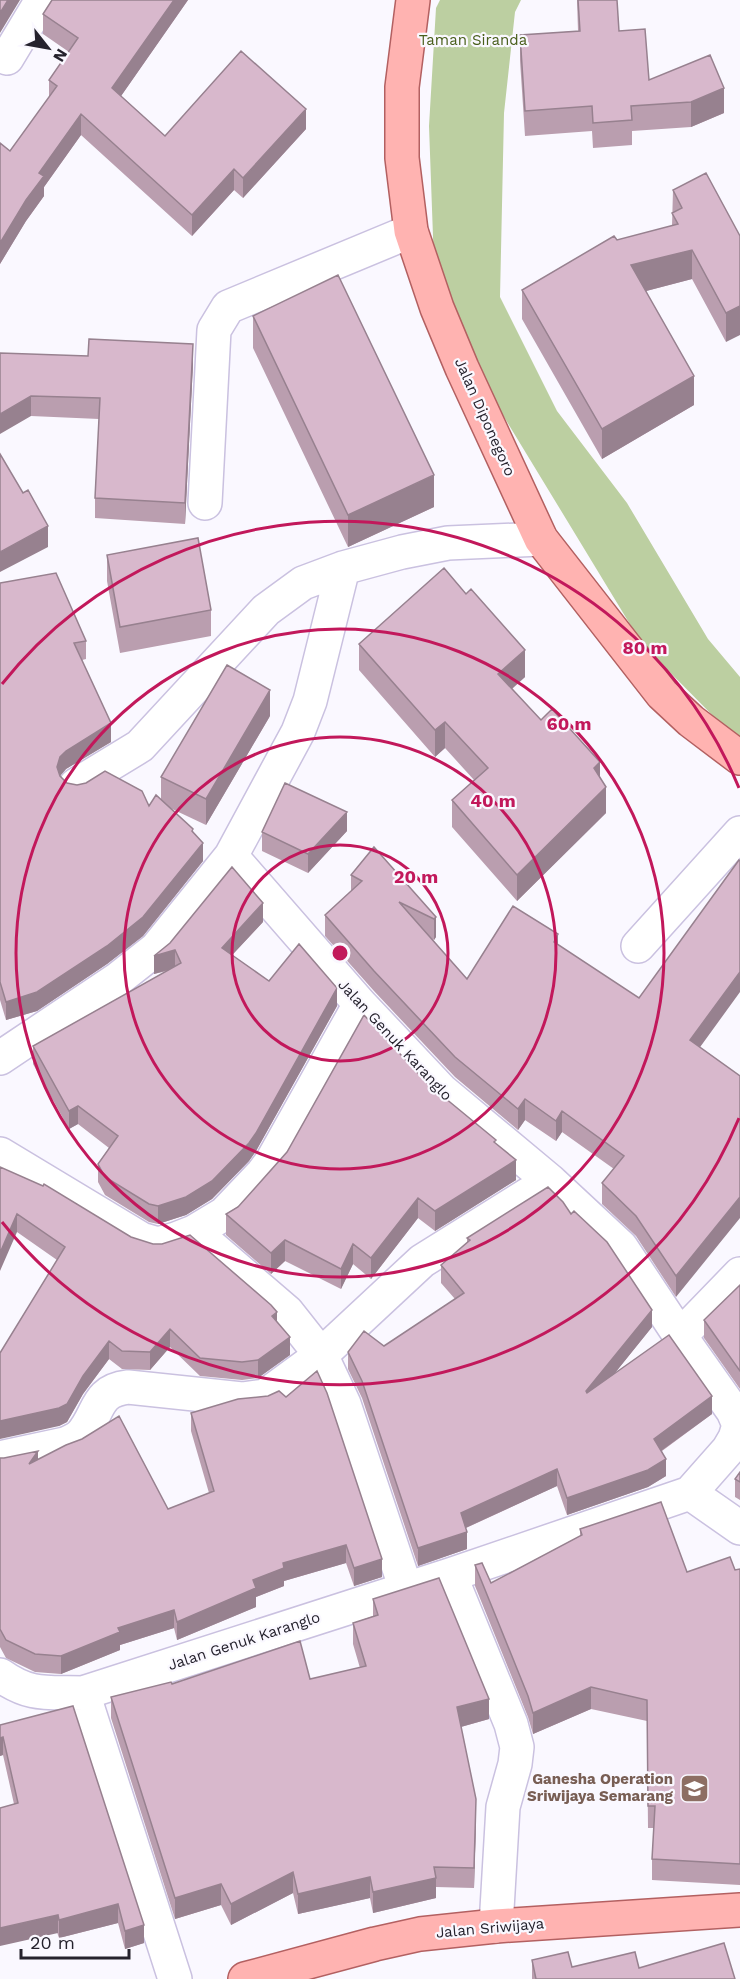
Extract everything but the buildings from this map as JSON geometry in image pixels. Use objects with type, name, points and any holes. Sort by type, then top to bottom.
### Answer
[{"type":"main road","name":"Jalan Diponegoro","points":[[413,0],[402,87],[402,158],[411,231],[437,308],[462,368],[541,539],[662,694],[691,721],[740,758]]},
{"type":"main road","name":"Jalan Sriwijaya","points":[[245,1979],[365,1946],[420,1934],[496,1926],[740,1910]]},
{"type":"street","points":[[2,60],[42,0]]},
{"type":"street","points":[[205,503],[214,330],[228,307],[296,281],[411,231]]},
{"type":"street","points":[[76,785],[140,746],[266,610],[303,583],[343,568],[402,552],[448,543],[541,539]]},
{"type":"street","points":[[0,1058],[118,979],[156,950],[231,856],[298,732],[310,701],[343,568]]},
{"type":"street","points":[[638,946],[740,833]]},
{"type":"street","name":"Jalan Genuk Karanglo","points":[[0,1675],[25,1690],[83,1693],[450,1575],[690,1493],[728,1450],[739,1425],[733,1411],[621,1247],[550,1181],[441,1091],[360,1004],[231,856]]},
{"type":"street","points":[[0,1154],[141,1239],[158,1244],[194,1232],[224,1214],[272,1161],[360,1004]]},
{"type":"street","points":[[0,1458],[74,1440],[81,1435],[106,1393],[116,1388],[128,1387],[242,1399],[265,1395],[321,1355],[422,1261],[550,1181]]},
{"type":"street","points":[[194,1232],[287,1312],[321,1355],[344,1404],[406,1589]]},
{"type":"street","points":[[680,1336],[740,1274]]},
{"type":"street","points":[[690,1493],[740,1528]]},
{"type":"street","points":[[450,1575],[512,1724],[517,1746],[515,1764],[503,1807],[496,1926]]},
{"type":"street","points":[[83,1693],[175,1979]]},
{"type":"green space","name":"Taman Siranda","points":[[440,0],[521,0],[515,12],[504,113],[500,297],[557,411],[627,503],[708,639],[740,677],[740,737],[727,730],[642,644],[478,374],[434,264],[429,126],[436,8]]},
{"type":"place","name":"Ganesha Operation Sriwijaya Semarang","points":[[694,1788]]}]
